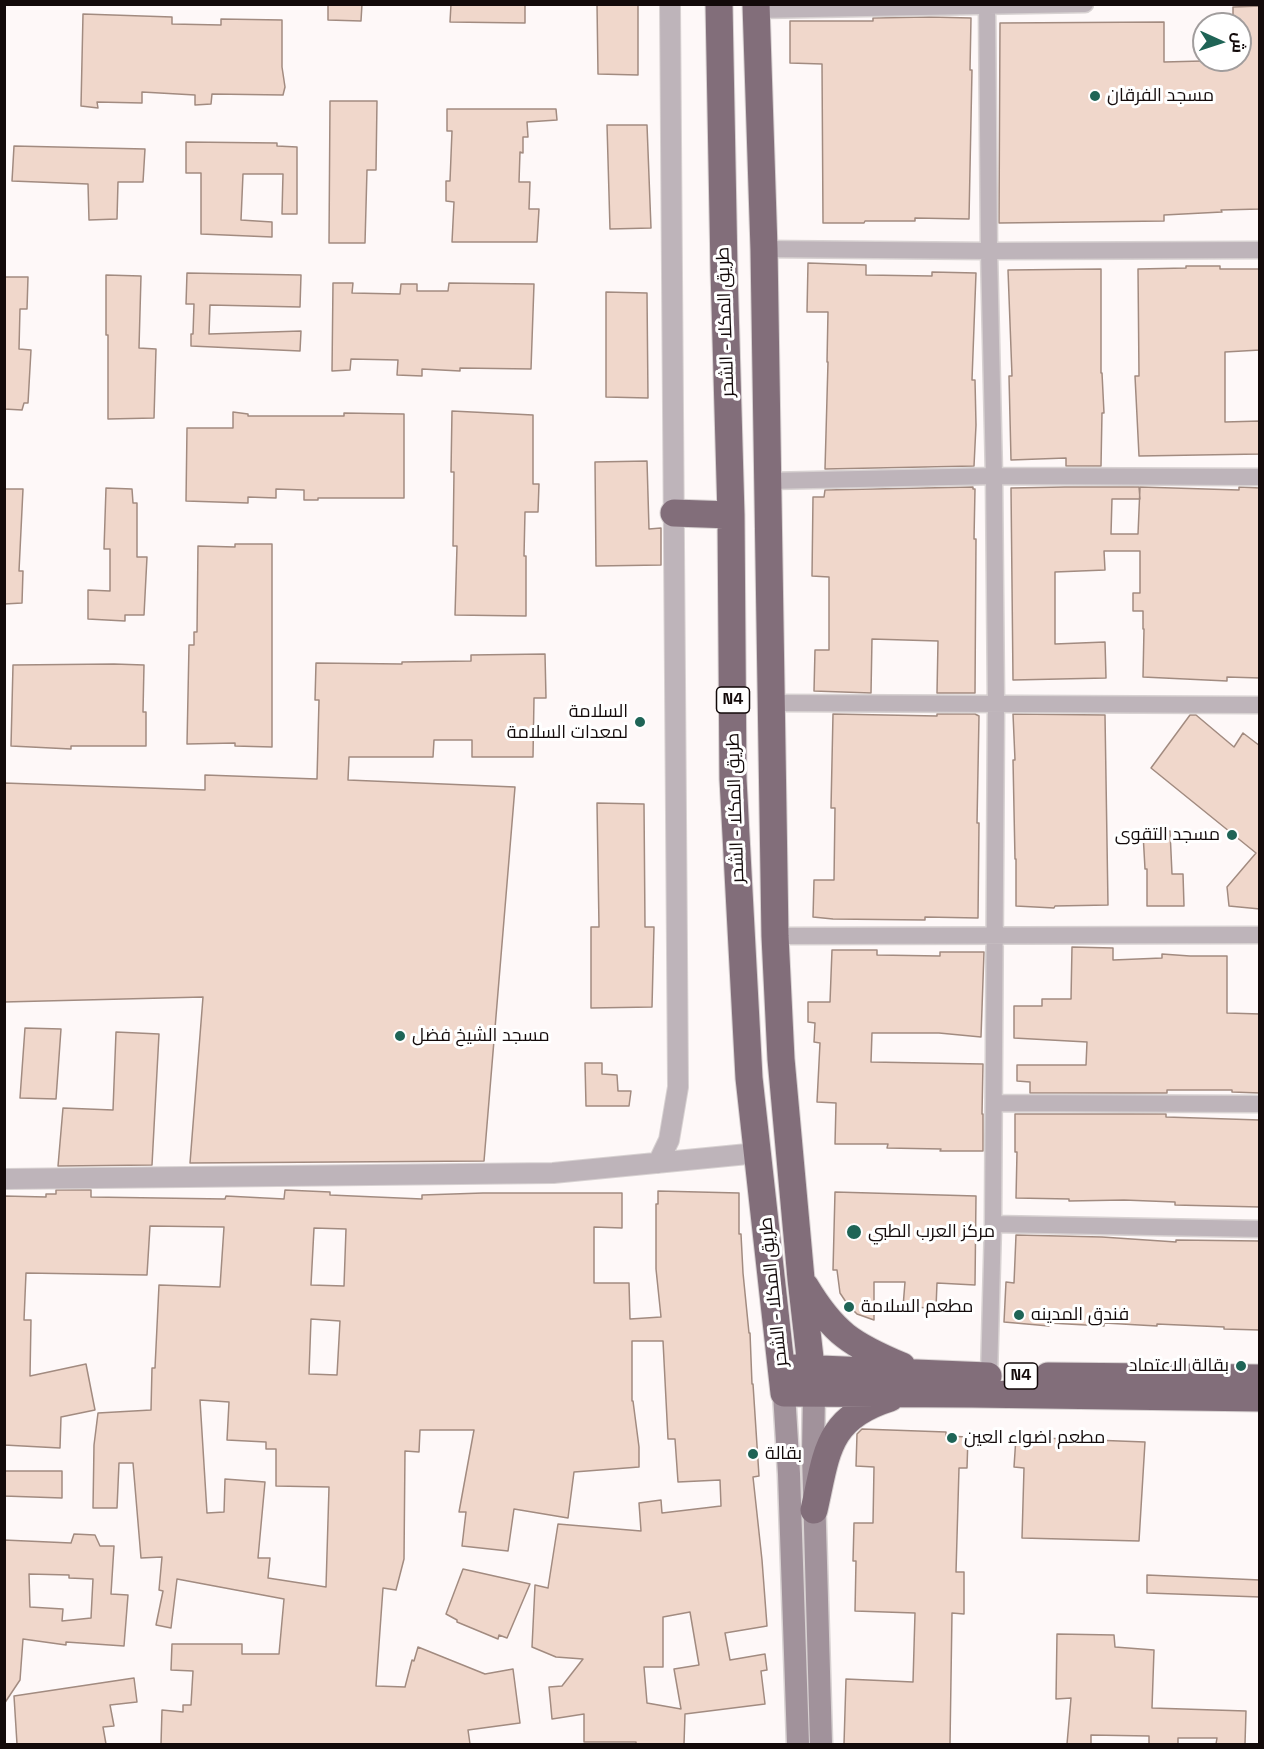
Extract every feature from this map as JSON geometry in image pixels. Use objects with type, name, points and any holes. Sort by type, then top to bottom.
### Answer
[{"type":"highway","points":[[719,8],[756,7]]},
{"type":"highway","name":"طريق المكلا - الشحر","points":[[756,7],[764,249],[775,936],[781,1059],[801,1279],[813,1381]]},
{"type":"highway","name":"طريق المكلا - الشحر","points":[[719,8],[731,514],[733,779],[750,1078],[783,1381]]},
{"type":"highway","points":[[674,513],[731,514]]},
{"type":"highway","points":[[733,779],[773,777]]},
{"type":"highway","points":[[801,1279],[818,1308],[838,1331],[911,1384],[870,1404],[850,1417],[837,1431],[828,1452],[814,1510]]},
{"type":"highway","name":"N4","points":[[911,1384],[989,1376],[1260,1378]]},
{"type":"highway","name":"N4","points":[[783,1381],[1260,1398]]},
{"type":"main road","points":[[783,1381],[788,1458],[798,1744]]},
{"type":"main road","points":[[813,1381],[814,1510],[821,1744]]},
{"type":"street","points":[[658,1163],[669,1140],[678,1088],[670,4]]},
{"type":"street","points":[[756,7],[1085,4]]},
{"type":"street","points":[[987,5],[996,704],[993,1224],[989,1376]]},
{"type":"street","points":[[764,249],[1260,250]]},
{"type":"street","points":[[768,481],[994,476],[1260,477]]},
{"type":"street","points":[[772,703],[1260,705]]},
{"type":"street","points":[[775,936],[1260,935]]},
{"type":"street","points":[[994,1103],[1260,1104]]},
{"type":"street","points":[[4,1179],[553,1173],[758,1153]]},
{"type":"street","points":[[993,1224],[1260,1229]]},
{"type":"building","points":[[328,4],[362,4],[361,21],[328,20]]},
{"type":"building","points":[[451,4],[525,4],[525,23],[450,22]]},
{"type":"building","points":[[597,4],[638,4],[638,75],[598,74]]},
{"type":"building","points":[[1260,6],[1260,209],[1164,215],[1164,221],[999,223],[1000,23],[1164,22],[1164,62],[1192,61],[1192,72],[1252,72],[1252,12],[1233,12],[1233,7]]},
{"type":"building","points":[[83,14],[172,17],[172,24],[221,25],[221,19],[282,20],[282,67],[285,87],[283,95],[212,94],[211,104],[195,105],[195,95],[142,92],[142,103],[97,102],[98,108],[81,106]]},
{"type":"building","points":[[873,18],[971,18],[969,219],[915,218],[915,221],[823,223],[822,64],[790,63],[790,21],[873,21]]},
{"type":"building","points":[[330,101],[377,101],[376,170],[367,170],[365,243],[329,243]]},
{"type":"building","points":[[447,109],[556,109],[557,120],[527,122],[528,137],[523,137],[523,153],[520,152],[519,182],[530,182],[529,209],[539,209],[537,242],[452,242],[454,202],[446,201],[446,181],[450,181],[452,131],[447,131]]},
{"type":"building","points":[[607,125],[647,125],[651,228],[610,229]]},
{"type":"building","points":[[186,142],[277,143],[277,146],[297,147],[297,214],[282,214],[283,174],[243,174],[241,220],[272,222],[272,237],[201,234],[201,173],[186,173]]},
{"type":"building","points":[[14,146],[145,149],[143,182],[118,182],[117,219],[89,220],[88,184],[12,181]]},
{"type":"building","points":[[808,263],[866,265],[866,275],[932,276],[932,272],[976,273],[972,380],[975,380],[974,466],[825,469],[828,312],[807,312]]},
{"type":"building","points":[[1186,266],[1260,269],[1260,350],[1225,352],[1225,422],[1260,421],[1260,454],[1139,456],[1135,376],[1139,376],[1138,269],[1186,268]]},
{"type":"building","points":[[1101,269],[1101,373],[1104,413],[1102,413],[1101,466],[1066,466],[1066,458],[1011,460],[1009,376],[1012,376],[1008,270]]},
{"type":"building","points":[[187,273],[301,275],[300,307],[210,305],[209,334],[301,331],[300,351],[191,346],[194,304],[186,304]]},
{"type":"building","points":[[106,275],[141,276],[139,348],[156,349],[154,418],[108,419]]},
{"type":"building","points":[[4,277],[28,277],[27,309],[20,309],[19,349],[31,350],[28,403],[24,403],[22,410],[4,409]]},
{"type":"building","points":[[333,283],[353,283],[352,293],[400,294],[401,284],[417,284],[417,291],[448,291],[449,283],[534,284],[531,369],[460,368],[460,371],[422,369],[422,376],[397,375],[398,360],[351,359],[350,370],[332,371]]},
{"type":"building","points":[[606,292],[647,293],[648,398],[606,397]]},
{"type":"building","points":[[452,411],[533,415],[533,484],[539,484],[538,512],[525,512],[526,616],[455,615],[457,546],[453,546]]},
{"type":"building","points":[[233,412],[248,414],[248,416],[404,414],[404,498],[304,500],[304,490],[276,489],[276,498],[248,497],[248,503],[186,501],[187,428],[233,428]]},
{"type":"building","points":[[647,461],[649,529],[661,528],[661,565],[596,566],[595,462]]},
{"type":"building","points":[[973,487],[975,489],[974,539],[976,539],[975,693],[937,693],[938,641],[872,639],[871,693],[814,691],[815,650],[829,650],[829,577],[812,576],[813,497],[824,497],[825,490]]},
{"type":"building","points":[[1139,487],[1140,495],[1140,487],[1239,490],[1239,487],[1260,488],[1260,678],[1227,677],[1227,681],[1143,677],[1143,611],[1133,611],[1133,593],[1140,593],[1140,551],[1104,551],[1105,570],[1055,572],[1055,644],[1105,642],[1106,678],[1013,680],[1011,488]],"holes":[[[1112,499],[1139,499],[1138,534],[1111,534]]]},
{"type":"building","points":[[106,488],[132,489],[133,503],[137,503],[137,557],[147,557],[144,615],[125,615],[125,621],[88,619],[88,590],[110,591],[110,549],[104,549]]},
{"type":"building","points":[[4,489],[23,489],[19,571],[23,571],[22,603],[4,604]]},
{"type":"building","points":[[235,544],[272,544],[272,747],[235,746],[235,743],[187,744],[189,645],[194,645],[194,632],[197,632],[198,546],[235,547]]},
{"type":"building","points":[[545,654],[546,698],[534,698],[533,757],[472,757],[472,740],[434,740],[433,757],[349,757],[348,780],[515,787],[484,1161],[190,1163],[203,997],[4,1002],[4,783],[205,790],[205,775],[317,779],[319,700],[315,700],[316,663],[402,664],[402,662],[471,661],[471,655]]},
{"type":"building","points":[[13,665],[144,665],[143,712],[146,712],[146,746],[71,746],[71,749],[11,746]]},
{"type":"building","points":[[833,714],[937,716],[937,714],[975,714],[979,716],[978,918],[925,917],[925,920],[813,917],[814,880],[834,880],[835,808],[831,808]]},
{"type":"building","points":[[1013,714],[1105,715],[1108,905],[1055,906],[1054,908],[1016,906]]},
{"type":"building","points":[[1190,715],[1196,715],[1234,747],[1243,733],[1260,746],[1260,909],[1229,906],[1227,887],[1256,853],[1151,768]]},
{"type":"building","points":[[597,803],[644,804],[645,927],[654,927],[652,1007],[591,1008],[591,927],[599,927]]},
{"type":"building","points":[[1170,831],[1172,874],[1183,874],[1184,906],[1147,906],[1147,869],[1145,869],[1143,833]]},
{"type":"building","points":[[1072,947],[1113,948],[1113,960],[1162,958],[1162,954],[1227,956],[1227,1013],[1260,1014],[1260,1093],[1232,1092],[1232,1090],[1167,1090],[1167,1093],[1030,1093],[1030,1082],[1017,1081],[1017,1065],[1086,1065],[1087,1042],[1014,1038],[1014,1006],[1042,1006],[1042,999],[1071,999]]},
{"type":"building","points":[[832,950],[877,950],[877,955],[940,956],[940,952],[984,952],[981,1037],[939,1033],[872,1033],[871,1062],[983,1064],[983,1151],[887,1148],[888,1144],[835,1144],[836,1103],[817,1102],[820,1043],[814,1042],[815,1023],[808,1022],[808,1002],[830,1002]]},
{"type":"building","points":[[25,1028],[61,1029],[56,1099],[20,1098]]},
{"type":"building","points":[[116,1032],[159,1034],[152,1165],[58,1166],[63,1108],[113,1110]]},
{"type":"building","points":[[585,1063],[602,1063],[602,1074],[617,1075],[618,1091],[631,1091],[629,1106],[586,1106]]},
{"type":"building","points":[[1015,1114],[1166,1114],[1166,1117],[1260,1120],[1260,1207],[1175,1205],[1175,1202],[1124,1200],[1069,1201],[1069,1199],[1016,1198]]},
{"type":"building","points":[[56,1190],[91,1190],[91,1197],[225,1199],[226,1196],[284,1199],[285,1190],[330,1192],[330,1195],[422,1199],[422,1195],[483,1193],[622,1193],[622,1228],[594,1227],[594,1283],[629,1283],[630,1319],[661,1317],[656,1269],[658,1191],[739,1193],[739,1234],[741,1234],[750,1333],[759,1476],[753,1477],[767,1626],[725,1633],[730,1660],[765,1654],[767,1670],[761,1671],[765,1704],[685,1714],[684,1744],[584,1742],[584,1714],[552,1719],[549,1687],[562,1686],[583,1659],[556,1657],[532,1647],[535,1585],[548,1588],[558,1524],[641,1531],[639,1503],[661,1500],[662,1513],[721,1506],[720,1480],[678,1482],[675,1439],[668,1439],[663,1341],[632,1341],[632,1401],[639,1447],[639,1467],[574,1472],[568,1518],[514,1509],[508,1551],[462,1546],[466,1512],[459,1512],[474,1430],[420,1430],[419,1452],[405,1451],[404,1559],[396,1590],[383,1588],[376,1686],[405,1687],[418,1647],[485,1674],[513,1669],[520,1723],[468,1730],[470,1744],[161,1744],[162,1710],[183,1712],[183,1705],[191,1705],[193,1671],[171,1670],[172,1644],[242,1644],[242,1654],[279,1654],[284,1599],[177,1579],[171,1628],[156,1625],[163,1591],[159,1590],[162,1557],[141,1558],[133,1463],[119,1463],[117,1508],[93,1508],[94,1445],[98,1413],[151,1410],[159,1285],[220,1287],[224,1227],[150,1226],[147,1275],[26,1273],[24,1320],[31,1320],[30,1376],[86,1364],[95,1410],[61,1417],[60,1448],[4,1445],[4,1196],[46,1197],[46,1194],[56,1194]],"holes":[[[314,1228],[346,1229],[344,1286],[311,1285]],[[311,1319],[340,1321],[337,1375],[309,1374]],[[200,1400],[229,1402],[227,1440],[266,1442],[266,1449],[276,1449],[276,1486],[329,1487],[326,1587],[268,1578],[270,1558],[258,1558],[265,1482],[225,1479],[224,1512],[207,1513]],[[690,1612],[699,1665],[674,1669],[681,1709],[647,1703],[644,1667],[663,1667],[663,1617]]]},
{"type":"building","points":[[835,1192],[976,1196],[975,1285],[937,1283],[936,1308],[903,1307],[905,1282],[874,1282],[874,1320],[857,1314],[840,1293],[837,1270],[833,1270]]},
{"type":"building","points":[[1016,1235],[1176,1242],[1176,1240],[1260,1241],[1260,1330],[1157,1324],[1157,1326],[1104,1323],[1104,1326],[1049,1323],[1049,1326],[1004,1322],[1006,1282],[1014,1283]]},
{"type":"building","points":[[862,1429],[946,1432],[946,1436],[968,1437],[967,1468],[959,1468],[956,1572],[964,1572],[964,1614],[952,1613],[950,1744],[844,1744],[846,1679],[913,1682],[915,1613],[855,1611],[854,1523],[873,1523],[874,1467],[856,1466],[857,1434]]},
{"type":"building","points":[[1016,1437],[1145,1442],[1139,1541],[1022,1538],[1024,1468],[1014,1467]]},
{"type":"building","points":[[4,1471],[62,1471],[62,1498],[4,1496]]},
{"type":"building","points":[[74,1534],[95,1535],[100,1546],[114,1546],[111,1594],[128,1595],[124,1646],[66,1642],[66,1645],[23,1639],[20,1680],[4,1704],[4,1540],[71,1543]],"holes":[[[29,1574],[69,1575],[69,1578],[93,1579],[91,1618],[62,1621],[63,1609],[30,1607]]]},
{"type":"building","points":[[463,1569],[530,1584],[507,1638],[499,1635],[498,1639],[457,1622],[446,1614]]},
{"type":"building","points":[[1147,1575],[1260,1580],[1260,1597],[1147,1593]]},
{"type":"building","points":[[1057,1634],[1114,1635],[1115,1647],[1154,1650],[1152,1708],[1246,1711],[1245,1744],[1216,1744],[1217,1738],[1178,1738],[1178,1744],[1149,1744],[1149,1736],[1091,1735],[1091,1744],[1067,1744],[1071,1698],[1056,1699]]},
{"type":"building","points":[[134,1678],[137,1702],[110,1705],[114,1726],[103,1727],[106,1744],[17,1744],[14,1696]]},
{"type":"place","name":"مسجد الفرقان","points":[[1095,96]]},
{"type":"place","name":"السلامة لمعدات السلامة","points":[[640,722]]},
{"type":"place","name":"مسجد التقوى","points":[[1232,835]]},
{"type":"place","name":"مسجد الشيخ فضل","points":[[400,1036]]},
{"type":"place","name":"مركز العرب الطبي","points":[[854,1232]]},
{"type":"place","name":"مطعم السلامة","points":[[849,1307]]},
{"type":"place","name":"فندق المدينه","points":[[1019,1315]]},
{"type":"place","name":"بقالة الاعتماد","points":[[1241,1366]]},
{"type":"place","name":"مطعم اضواء العين","points":[[952,1438]]},
{"type":"place","name":"بقالة","points":[[753,1454]]}]
